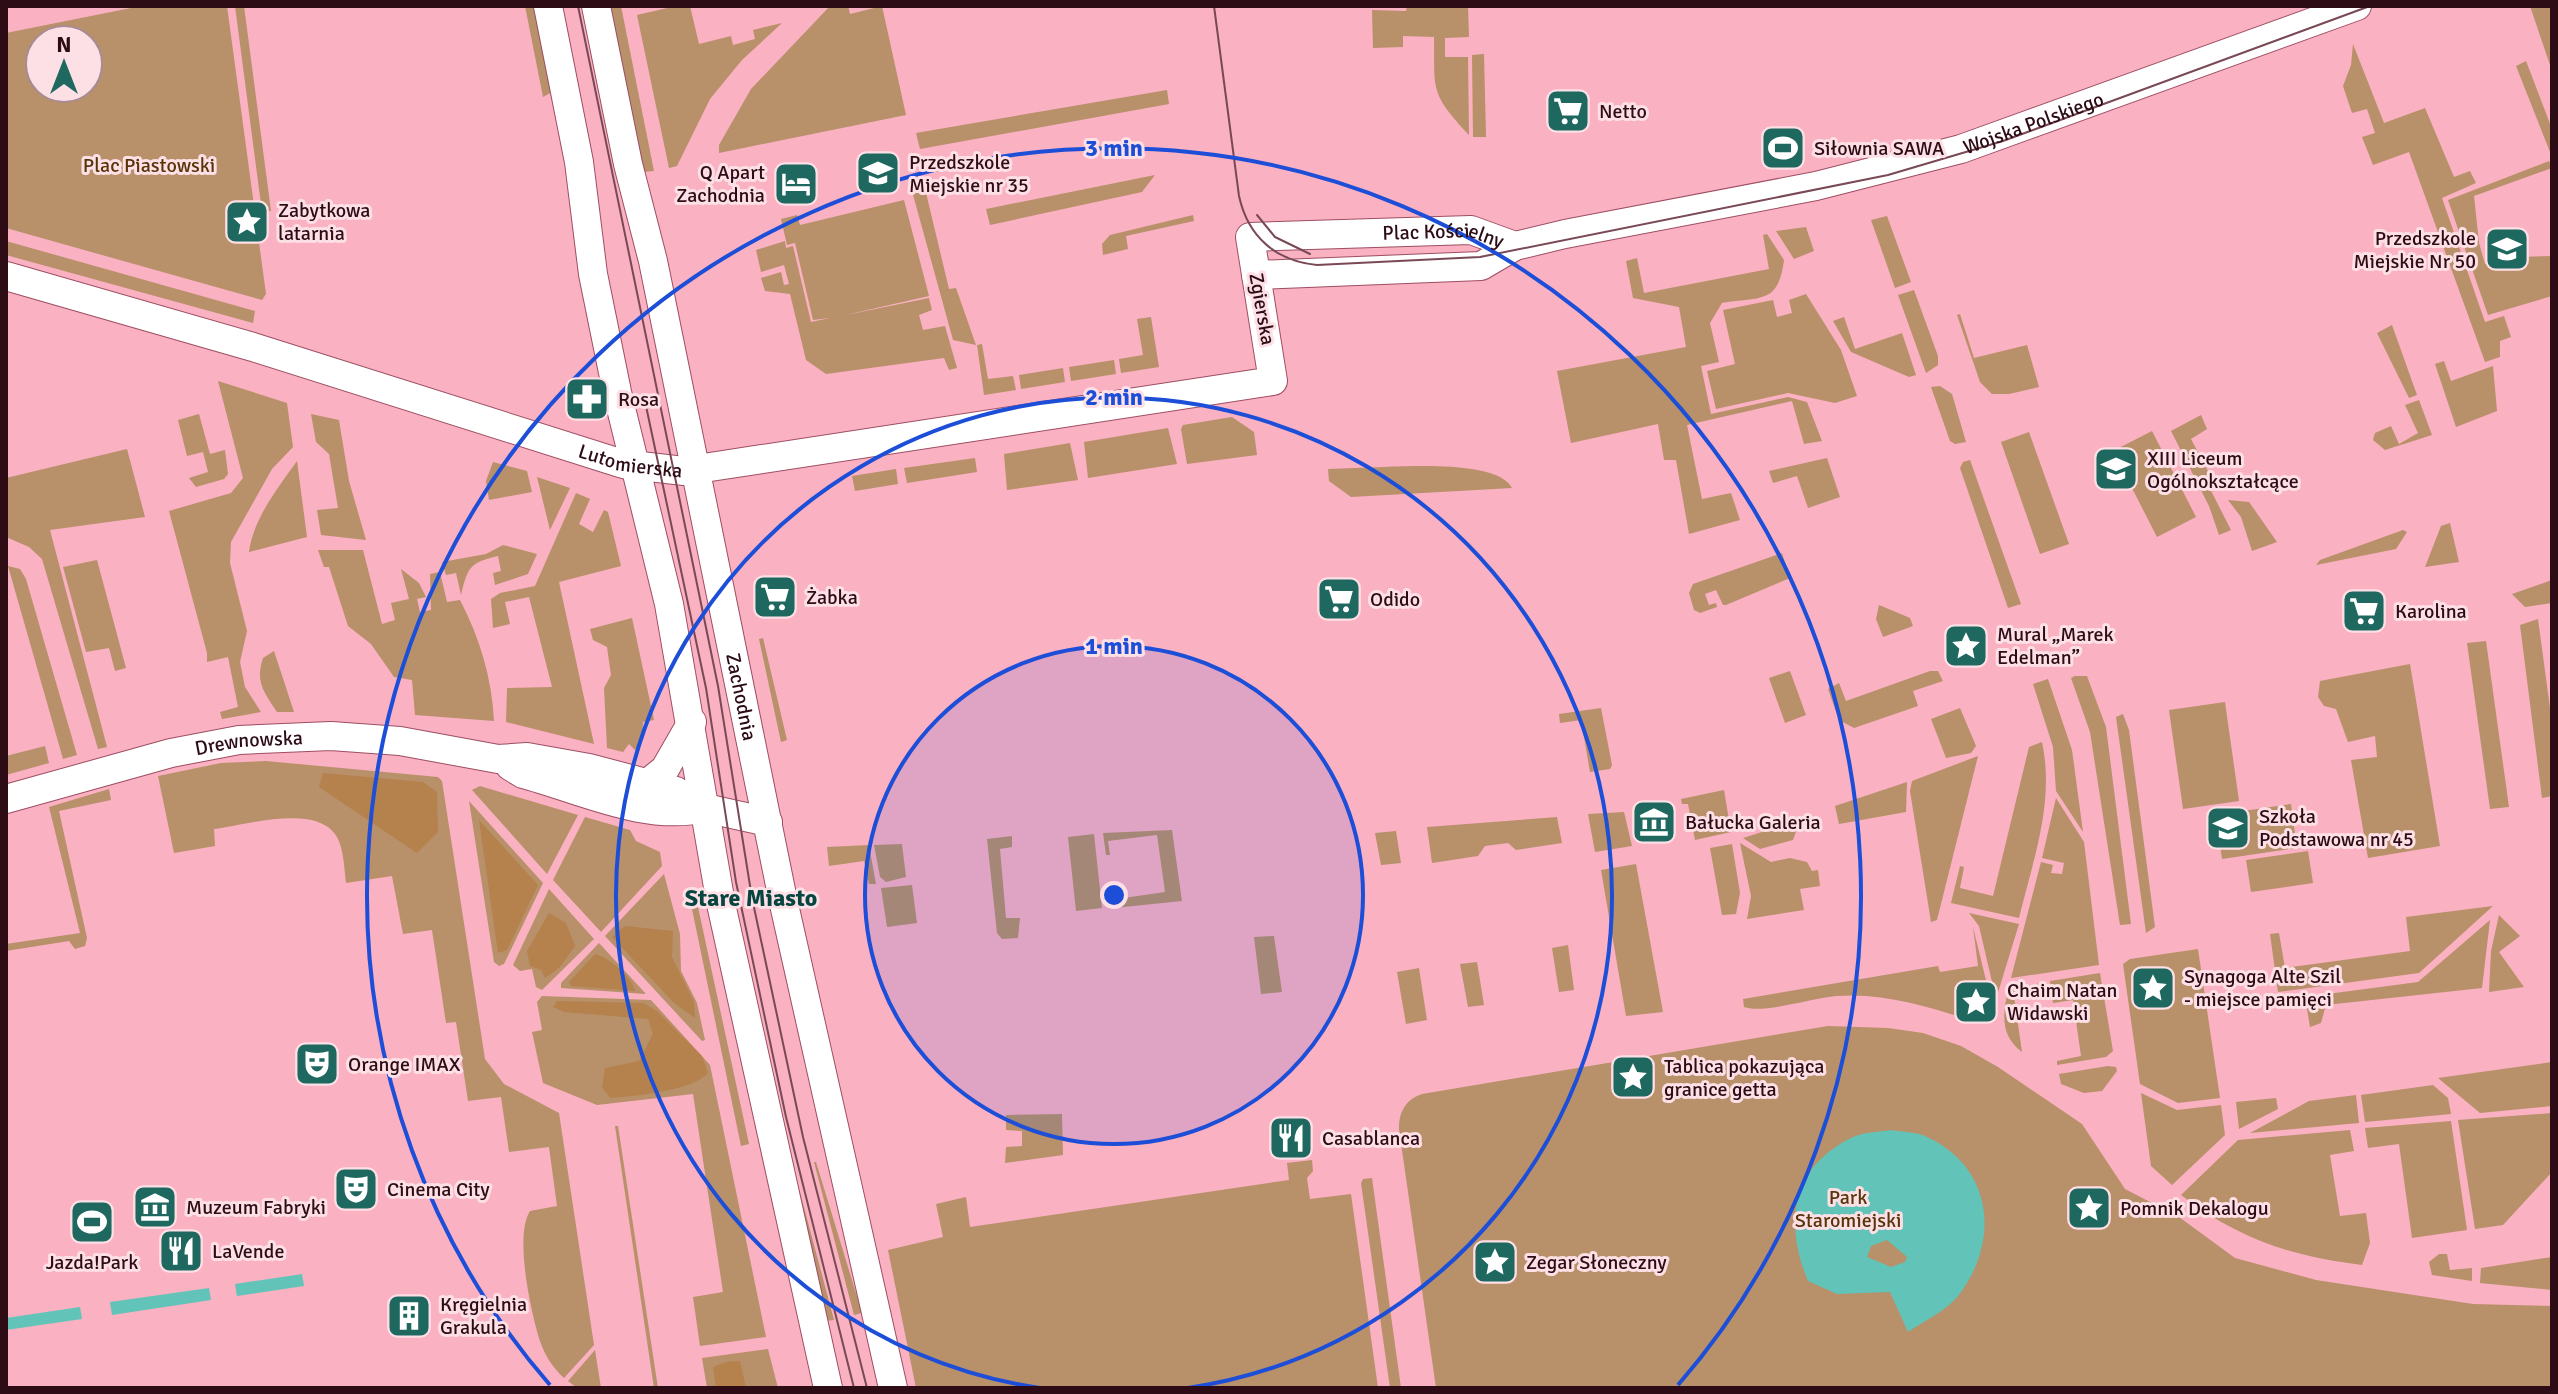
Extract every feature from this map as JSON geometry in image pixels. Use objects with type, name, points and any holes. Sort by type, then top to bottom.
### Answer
[{"type":"main road","points":[[548,6],[579,162],[593,274],[669,604],[738,984],[828,1388]]},
{"type":"main road","name":"Zachodnia","points":[[596,6],[825,1095],[893,1388]]},
{"type":"main road","name":"Wojska Polskiego","points":[[1515,246],[1595,227],[1816,186],[1961,149],[2357,6]]},
{"type":"main road","name":"Plac Kościelny","points":[[1250,237],[1471,230],[1515,246]]},
{"type":"main road","name":"Zgierska","points":[[1250,237],[1273,381]]},
{"type":"main road","name":"Plac Kościelny","points":[[1256,275],[1463,268],[1488,263],[1515,246]]},
{"type":"main road","name":"Lutomierska","points":[[6,276],[239,343],[635,466],[696,470],[1273,381]]},
{"type":"main road","points":[[649,782],[665,769],[692,722]]},
{"type":"main road","name":"Drewnowska","points":[[6,799],[145,758],[263,738],[380,739],[498,759],[527,757],[649,782],[676,791],[705,808]]},
{"type":"main road","name":"Drewnowska","points":[[498,759],[523,774],[641,808],[675,812],[705,808]]},
{"type":"main road","points":[[705,808],[768,822]]},
{"type":"green space","name":"Plac Piastowski","points":[[141,6],[227,6],[266,294],[262,300],[6,228],[6,33],[24,29],[24,104],[104,104],[104,24],[51,24]]},
{"type":"green space","points":[[235,6],[244,6],[271,211],[262,212]]},
{"type":"green space","points":[[525,6],[535,6],[552,92],[543,97]]},
{"type":"green space","points":[[609,6],[621,6],[654,171],[643,172]]},
{"type":"green space","points":[[690,6],[699,44],[731,36],[733,45],[755,39],[753,30],[782,23],[742,60],[710,99],[677,166],[669,168],[637,15]]},
{"type":"green space","points":[[830,6],[848,6],[850,14],[882,6],[906,115],[719,153],[719,145],[751,89]]},
{"type":"green space","points":[[1407,6],[1468,6],[1469,37],[1445,38],[1445,57],[1468,57],[1469,135],[1447,109],[1437,90],[1434,37],[1403,36],[1403,47],[1373,48],[1372,10],[1406,11]]},
{"type":"green space","points":[[2530,6],[2552,6],[2552,71]]},
{"type":"green space","points":[[2353,44],[2384,123],[2425,108],[2454,177],[2470,171],[2476,183],[2442,198],[2485,322],[2504,316],[2511,337],[2500,341],[2500,357],[2485,362],[2409,152],[2373,165],[2362,137],[2375,133],[2367,109],[2352,113],[2343,86],[2351,65]]},
{"type":"green space","points":[[1484,54],[1486,137],[1473,137],[1472,55]]},
{"type":"green space","points":[[2526,61],[2552,129],[2552,157],[2516,66]]},
{"type":"green space","points":[[1167,90],[1169,104],[920,149],[916,133]]},
{"type":"green space","points":[[2549,161],[2552,168],[2474,196],[2479,243],[2485,264],[2517,257],[2552,256],[2552,296],[2488,315],[2448,200]]},
{"type":"green space","points":[[1155,175],[1142,192],[990,225],[986,209]]},
{"type":"green space","points":[[922,176],[949,289],[956,288],[976,345],[953,340],[912,191],[916,189],[914,178]]},
{"type":"green space","points":[[904,200],[929,296],[841,316],[929,298],[932,310],[919,315],[923,330],[945,326],[957,368],[949,370],[944,358],[826,374],[806,360],[790,294],[765,291],[761,278],[781,272],[784,285],[789,284],[784,265],[761,272],[756,250],[785,241],[786,248],[793,246],[811,322],[830,318],[813,320],[795,243],[787,245],[781,219],[797,215],[800,225]]},
{"type":"green space","points":[[1193,215],[1194,221],[1126,236],[1128,249],[1103,255],[1102,244],[1110,235]]},
{"type":"green space","points":[[1887,216],[1911,282],[1895,288],[1871,220]]},
{"type":"green space","points":[[1806,227],[1814,251],[1794,259],[1776,231]]},
{"type":"green space","points":[[1767,234],[1784,260],[1777,285],[1765,296],[1722,303],[1710,323],[1719,362],[1701,366],[1711,414],[1788,397],[1807,402],[1822,441],[1804,444],[1792,401],[1687,425],[1702,499],[1731,493],[1740,520],[1689,534],[1676,460],[1664,460],[1658,424],[1571,443],[1557,371],[1686,347],[1679,307],[1633,298],[1626,261],[1637,258],[1644,293],[1769,269],[1763,235]]},
{"type":"green space","points":[[6,241],[255,311],[253,323],[6,255]]},
{"type":"green space","points":[[1914,290],[1938,356],[1938,365],[1926,373],[1898,295]]},
{"type":"green space","points":[[1806,294],[1841,350],[1857,396],[1835,403],[1788,393],[1716,409],[1707,371],[1735,364],[1723,310],[1773,300],[1777,317],[1792,313],[1789,300]]},
{"type":"green space","points":[[1960,314],[1974,358],[2027,345],[2039,387],[2009,394],[1992,394],[1980,382],[1957,315]]},
{"type":"green space","points":[[1151,317],[1159,367],[1121,373],[1119,359],[1143,355],[1137,319]]},
{"type":"green space","points":[[1844,317],[1855,349],[1902,333],[1916,375],[1909,377],[1851,352],[1833,321]]},
{"type":"green space","points":[[2392,325],[2417,395],[2409,398],[2377,333]]},
{"type":"green space","points":[[982,344],[988,379],[1013,376],[1016,390],[984,395],[977,345]]},
{"type":"green space","points":[[1114,360],[1116,374],[1071,381],[1069,367]]},
{"type":"green space","points":[[2444,361],[2451,381],[2493,366],[2497,411],[2456,427],[2435,364]]},
{"type":"green space","points":[[1063,368],[1065,382],[1021,389],[1019,375]]},
{"type":"green space","points":[[218,381],[287,403],[293,447],[272,469],[231,542],[230,563],[247,631],[240,662],[245,687],[261,712],[222,719],[220,712],[238,707],[228,657],[207,662],[169,511],[231,493],[243,478]]},
{"type":"green space","points":[[1940,386],[1952,394],[1966,442],[1955,444],[1950,441],[1931,387]]},
{"type":"green space","points":[[2419,400],[2432,435],[2385,450],[2373,440],[2375,433],[2391,426],[2399,444],[2418,433],[2405,405]]},
{"type":"green space","points":[[199,414],[210,454],[225,450],[228,474],[224,479],[196,487],[189,478],[208,472],[203,452],[187,456],[178,420]]},
{"type":"green space","points":[[311,414],[339,420],[349,481],[366,540],[321,535],[317,510],[338,508],[329,454],[316,442]]},
{"type":"green space","points":[[2201,415],[2207,429],[2191,439],[2209,473],[2204,477],[2231,530],[2219,535],[2209,506],[2171,431]]},
{"type":"green space","points":[[1232,417],[1254,432],[1257,455],[1187,464],[1183,425]]},
{"type":"green space","points":[[1168,428],[1177,464],[1088,478],[1084,442]]},
{"type":"green space","points":[[2152,431],[2196,517],[2157,537],[2113,451]]},
{"type":"green space","points":[[2029,432],[2069,544],[2040,554],[2001,442]]},
{"type":"green space","points":[[1070,443],[1078,480],[1007,490],[1004,454]]},
{"type":"green space","points":[[127,449],[145,517],[50,530],[107,747],[98,749],[42,559],[29,547],[6,537],[6,478]]},
{"type":"green space","points":[[975,458],[977,472],[907,483],[904,468]]},
{"type":"green space","points":[[1827,458],[1840,497],[1808,508],[1797,476],[1773,483],[1769,471]]},
{"type":"green space","points":[[1970,460],[2021,604],[2008,608],[1960,468],[1963,462]]},
{"type":"green space","points":[[297,461],[307,537],[249,552],[261,516]]},
{"type":"green space","points":[[493,462],[527,471],[532,492],[489,500],[486,481]]},
{"type":"green space","points":[[1415,466],[1485,472],[1502,478],[1512,488],[1351,497],[1329,481],[1328,469]]},
{"type":"green space","points":[[896,469],[898,484],[855,491],[852,476]]},
{"type":"green space","points":[[537,477],[570,488],[550,530]]},
{"type":"green space","points":[[576,493],[590,499],[579,524],[593,532],[604,510],[608,512],[621,566],[559,582],[594,744],[506,722],[507,688],[552,687],[529,597],[505,602],[510,624],[493,628],[491,599],[500,593],[535,586]]},
{"type":"green space","points":[[2228,500],[2249,502],[2277,542],[2252,551],[2241,517]]},
{"type":"green space","points":[[2450,523],[2459,562],[2425,567],[2441,526]]},
{"type":"green space","points":[[2403,530],[2407,532],[2396,549],[2316,565],[2320,560]]},
{"type":"green space","points":[[503,545],[537,554],[528,574],[495,585],[493,573],[501,571],[498,556],[488,559],[471,568],[461,595],[456,573],[446,575],[442,562],[486,554]]},
{"type":"green space","points":[[318,550],[363,550],[382,624],[395,620],[391,603],[409,599],[401,569],[419,583],[426,597],[417,599],[420,612],[431,610],[430,574],[440,572],[447,602],[460,600],[479,644],[488,674],[494,721],[415,715],[412,680],[394,677],[371,644],[348,626],[329,567],[324,567]]},
{"type":"green space","points":[[1782,553],[1790,578],[1726,605],[1723,605],[1716,590],[1705,594],[1709,605],[1716,603],[1717,607],[1700,613],[1694,610],[1689,593],[1693,584]]},
{"type":"green space","points":[[97,560],[126,668],[115,671],[109,648],[86,652],[63,567]]},
{"type":"green space","points":[[8,566],[20,569],[26,579],[77,755],[63,759]]},
{"type":"green space","points":[[2552,580],[2552,603],[2525,607],[2512,594]]},
{"type":"green space","points":[[1879,605],[1910,618],[1913,626],[1883,637],[1876,619]]},
{"type":"green space","points":[[632,618],[654,720],[643,722],[642,738],[635,750],[629,744],[623,752],[607,748],[604,688],[611,675],[607,647],[593,640],[590,629]]},
{"type":"green space","points":[[2538,619],[2552,723],[2552,796],[2542,798],[2520,625]]},
{"type":"green space","points":[[763,638],[787,740],[781,742],[759,639]]},
{"type":"green space","points":[[2486,641],[2509,807],[2490,809],[2467,643]]},
{"type":"green space","points":[[274,651],[294,712],[277,712],[262,686],[260,674],[263,658]]},
{"type":"green space","points":[[2410,664],[2440,846],[2368,858],[2351,760],[2377,757],[2375,736],[2348,742],[2336,709],[2324,706],[2318,697],[2320,681]]},
{"type":"green space","points":[[1790,671],[1806,715],[1785,723],[1769,678]]},
{"type":"green space","points":[[1930,671],[1938,671],[1943,681],[1913,691],[1918,706],[1854,728],[1839,720],[1828,689],[1839,683],[1846,701]]},
{"type":"green space","points":[[2087,676],[2106,727],[2131,924],[2120,925],[2090,732],[2071,678]]},
{"type":"green space","points":[[2048,679],[2072,750],[2083,832],[2056,791],[2053,747],[2033,684]]},
{"type":"green space","points":[[2225,702],[2239,801],[2183,809],[2169,710]]},
{"type":"green space","points":[[1601,708],[1612,765],[1610,769],[1590,772],[1581,720],[1560,723],[1559,714]]},
{"type":"green space","points":[[1960,708],[1976,746],[1971,753],[1946,758],[1931,719]]},
{"type":"green space","points":[[2123,714],[2129,730],[2155,927],[2146,933],[2116,717]]},
{"type":"green space","points":[[2042,742],[2046,787],[2044,809],[2019,918],[1951,903],[1960,866],[1964,867],[1960,888],[1993,896],[2029,747]]},
{"type":"green space","points":[[45,746],[49,763],[6,775],[6,756]]},
{"type":"green space","points":[[1978,756],[1937,920],[1931,922],[1910,791],[1912,781]]},
{"type":"green space","points":[[266,761],[438,777],[442,781],[485,1059],[504,1084],[559,1113],[594,1345],[564,1378],[544,1352],[540,1341],[532,1312],[524,1255],[525,1222],[530,1211],[557,1206],[549,1147],[509,1152],[501,1097],[468,1101],[456,1022],[446,1023],[432,930],[403,934],[392,876],[346,883],[338,839],[329,828],[316,821],[300,819],[214,829],[215,846],[174,853],[158,776],[221,763]]},
{"type":"green space","points":[[1907,782],[1906,812],[1839,824],[1835,806]]},
{"type":"green space","points":[[480,786],[578,815],[547,874],[472,790]]},
{"type":"green space","points":[[109,789],[111,800],[59,811],[87,938],[85,946],[75,949],[69,941],[6,951],[6,944],[80,933],[49,807]]},
{"type":"green space","points":[[1724,790],[1731,832],[1695,840],[1688,804],[1682,804],[1681,799]]},
{"type":"green space","points":[[2056,798],[2084,842],[2099,965],[2011,978],[2041,862],[2053,865],[2051,873],[2062,874],[2064,863],[2042,858]]},
{"type":"green space","points":[[469,801],[543,883],[504,964],[499,966],[494,962]]},
{"type":"green space","points":[[2291,804],[2297,848],[2222,859],[2216,815]]},
{"type":"green space","points":[[1624,812],[1632,846],[1595,852],[1588,814]]},
{"type":"green space","points":[[585,817],[630,830],[636,841],[660,852],[662,866],[601,932],[553,880]]},
{"type":"green space","points":[[1557,817],[1562,843],[1516,850],[1508,843],[1485,846],[1478,856],[1432,863],[1427,827]]},
{"type":"green space","points":[[1800,820],[1793,840],[1760,849],[1743,838]]},
{"type":"green space","points":[[1172,830],[1182,901],[1114,908],[1111,887],[1114,886],[1117,899],[1165,892],[1157,835],[1108,841],[1110,855],[1106,855],[1103,833]]},
{"type":"green space","points":[[1396,831],[1401,863],[1381,865],[1375,833]]},
{"type":"green space","points":[[1094,834],[1102,908],[1076,911],[1068,837]]},
{"type":"green space","points":[[1012,836],[1012,847],[1000,849],[1006,918],[1020,918],[1018,938],[1002,939],[997,933],[987,839]]},
{"type":"green space","points":[[1740,843],[1771,862],[1790,858],[1807,862],[1812,871],[1818,870],[1820,886],[1800,889],[1804,910],[1747,919],[1751,896]]},
{"type":"green space","points":[[902,844],[906,877],[886,882],[880,877],[874,845]]},
{"type":"green space","points":[[1732,844],[1740,893],[1736,914],[1722,915],[1710,848]]},
{"type":"green space","points":[[869,845],[876,884],[869,884],[864,861],[829,866],[827,847]]},
{"type":"green space","points":[[2308,851],[2313,883],[2251,892],[2246,860]]},
{"type":"green space","points":[[1636,864],[1663,1012],[1626,1016],[1601,870]]},
{"type":"green space","points":[[664,874],[680,934],[681,971],[697,1003],[705,1040],[702,1041],[605,936]]},
{"type":"green space","points":[[912,885],[917,923],[887,927],[881,888]]},
{"type":"green space","points":[[549,889],[594,939],[542,990],[536,987],[532,969],[520,971],[513,965]]},
{"type":"green space","points":[[2493,906],[2419,973],[2278,992],[2270,934],[2279,933],[2285,968],[2410,951],[2406,917]]},
{"type":"green space","points":[[698,907],[749,1144],[741,1146],[692,909]]},
{"type":"green space","points":[[1969,913],[2019,924],[1996,999],[1979,926]]},
{"type":"green space","points":[[2499,915],[2520,936],[2499,952],[2524,987],[2489,992],[2491,951]]},
{"type":"green space","points":[[2490,920],[2482,988],[2326,1005],[2321,1023],[2310,1027],[2305,997],[2418,982]]},
{"type":"green space","points":[[1973,927],[1992,1005],[1977,1022],[1908,1002],[1872,996],[1836,996],[1775,1007],[1744,1007],[1743,999],[1938,966],[1940,972],[1978,966]]},
{"type":"green space","points":[[1274,936],[1282,992],[1261,994],[1254,937]]},
{"type":"green space","points":[[599,943],[646,994],[561,988],[561,983]]},
{"type":"green space","points":[[1568,945],[1574,990],[1559,992],[1552,948]]},
{"type":"green space","points":[[2198,949],[2220,1098],[2178,1103],[2140,1084],[2123,964],[2130,959]]},
{"type":"green space","points":[[1477,962],[1484,1005],[1468,1007],[1460,964]]},
{"type":"green space","points":[[1419,968],[1427,1020],[1406,1024],[1397,972]]},
{"type":"green space","points":[[2100,973],[2113,1051],[2106,1057],[2057,1065],[2057,1061],[2081,1056],[2073,1000],[2053,1003],[2050,981]]},
{"type":"green space","points":[[2043,983],[2044,990],[2014,996],[2022,1052],[2006,1031],[2005,1006],[2009,988]]},
{"type":"green space","points":[[542,996],[651,1000],[710,1065],[766,1337],[700,1346],[693,1297],[723,1292],[693,1094],[597,1105],[543,1083],[532,1032],[542,1030],[537,1002]]},
{"type":"green space","name":"Park Staromiejski","points":[[1828,1026],[1888,1028],[1923,1033],[1961,1046],[1998,1067],[2082,1124],[2125,1189],[2179,1217],[2235,1258],[2316,1280],[2473,1304],[2552,1306],[2552,1388],[1436,1388],[1399,1129],[1400,1117],[1407,1103],[1422,1094]]},
{"type":"green space","points":[[2552,1062],[2552,1106],[2480,1113],[2438,1078]]},
{"type":"green space","points":[[2116,1067],[2117,1071],[2102,1091],[2084,1093],[2061,1084],[2059,1074]]},
{"type":"green space","points":[[2433,1085],[2448,1098],[2451,1114],[2365,1122],[2361,1095]]},
{"type":"green space","points":[[2141,1093],[2177,1110],[2221,1105],[2225,1135],[2172,1185],[2151,1166]]},
{"type":"green space","points":[[2356,1095],[2359,1123],[2250,1133],[2309,1101]]},
{"type":"green space","points":[[2276,1098],[2278,1109],[2239,1129],[2236,1102]]},
{"type":"green space","points":[[2552,1113],[2552,1172],[2503,1225],[2475,1229],[2458,1120]]},
{"type":"green space","points":[[1062,1114],[1063,1155],[1005,1163],[1006,1147],[1022,1146],[1022,1131],[1006,1130],[1006,1115]]},
{"type":"green space","points":[[2451,1121],[2467,1230],[2412,1238],[2399,1144],[2368,1148],[2365,1128]]},
{"type":"green space","points":[[615,1126],[618,1126],[658,1388],[654,1388]]},
{"type":"green space","points":[[2350,1130],[2354,1151],[2330,1155],[2340,1216],[2366,1213],[2370,1243],[2362,1265],[2266,1243],[2224,1223],[2181,1195],[2238,1140]]},
{"type":"green space","points":[[1312,1160],[1313,1171],[1307,1178],[1310,1199],[1351,1194],[1378,1388],[916,1388],[888,1250],[943,1237],[936,1204],[966,1197],[970,1227],[1289,1180],[1287,1163]]},
{"type":"green space","points":[[816,1162],[862,1313],[854,1315]]},
{"type":"green space","points":[[793,1166],[834,1320],[826,1321]]},
{"type":"green space","points":[[1372,1178],[1401,1388],[1390,1388],[1361,1183],[1363,1179]]},
{"type":"green space","points":[[2439,1254],[2447,1254],[2450,1270],[2472,1268],[2472,1281],[2432,1275],[2429,1262]]},
{"type":"green space","points":[[2552,1257],[2552,1290],[2480,1283],[2481,1268]]},
{"type":"green space","points":[[768,1349],[778,1388],[707,1388],[702,1358]]},
{"type":"green space","points":[[595,1350],[601,1388],[577,1388],[568,1381]]},
{"type":"shaded area","points":[[323,773],[423,782],[437,792],[438,832],[417,853],[319,787]]},
{"type":"shaded area","points":[[479,820],[538,885],[507,950],[498,953]]},
{"type":"shaded area","points":[[549,913],[566,923],[575,946],[560,967],[545,978],[541,970],[530,966],[527,951]]},
{"type":"shaded area","points":[[625,926],[673,931],[672,957],[694,1002],[695,1018],[674,1003],[612,937]]},
{"type":"shaded area","points":[[595,954],[619,968],[635,991],[571,986],[569,982]]},
{"type":"shaded area","points":[[557,1001],[643,1003],[657,1011],[702,1056],[708,1073],[677,1088],[610,1098],[602,1087],[605,1068],[639,1061],[653,1034],[648,1019],[564,1012],[553,1007]]},
{"type":"shaded area","points":[[740,1361],[746,1388],[716,1388],[713,1367]]},
{"type":"water","points":[[1891,1130],[1923,1135],[1949,1151],[1966,1167],[1977,1187],[1983,1208],[1984,1230],[1980,1253],[1971,1275],[1958,1296],[1942,1311],[1908,1332],[1890,1292],[1837,1294],[1808,1281],[1796,1240],[1797,1201],[1814,1166],[1849,1139]],"holes":[[[1887,1240],[1907,1257],[1905,1262],[1891,1267],[1867,1257],[1871,1246]]]},
{"type":"water","points":[[302,1274],[304,1286],[237,1296],[235,1284]]},
{"type":"water","points":[[209,1288],[211,1300],[112,1315],[110,1302]]},
{"type":"water","points":[[80,1307],[82,1319],[6,1330],[6,1318]]},
{"type":"tram line","points":[[578,6],[718,686],[752,898],[803,1137],[867,1388]]},
{"type":"tram line","points":[[1214,6],[1243,211],[1249,224],[1266,244],[1289,258],[1317,265],[1480,257],[1888,175],[2003,141],[2370,6]]},
{"type":"tram line","points":[[1257,215],[1275,237],[1310,254]]},
{"type":"tram line","points":[[646,406],[706,688],[736,882],[786,1117],[854,1388]]},
{"type":"place","name":"Netto","points":[[1568,111]]},
{"type":"place","name":"Siłownia SAWA","points":[[1783,148]]},
{"type":"place","name":"Przedszkole Miejskie nr 35","points":[[878,173]]},
{"type":"place","name":"Q Apart Zachodnia","points":[[796,184]]},
{"type":"place","name":"Zabytkowa latarnia","points":[[247,222]]},
{"type":"place","name":"Przedszkole Miejskie Nr 50","points":[[2507,249]]},
{"type":"place","name":"Rosa","points":[[587,399]]},
{"type":"place","name":"XIII Liceum Ogólnokształcące","points":[[2116,469]]},
{"type":"place","name":"Żabka","points":[[775,597]]},
{"type":"place","name":"Odido","points":[[1339,599]]},
{"type":"place","name":"Karolina","points":[[2364,611]]},
{"type":"place","name":"Mural „Marek Edelman”","points":[[1966,646]]},
{"type":"place","name":"Bałucka Galeria","points":[[1654,822]]},
{"type":"place","name":"Szkoła Podstawowa nr 45","points":[[2228,828]]},
{"type":"place","name":"Synagoga Alte Szil - miejsce pamięci","points":[[2153,988]]},
{"type":"place","name":"Chaim Natan Widawski","points":[[1976,1002]]},
{"type":"place","name":"Orange IMAX","points":[[317,1064]]},
{"type":"place","name":"Tablica pokazująca granice getta","points":[[1633,1077]]},
{"type":"place","name":"Casablanca","points":[[1291,1138]]},
{"type":"place","name":"Cinema City","points":[[356,1189]]},
{"type":"place","name":"Muzeum Fabryki","points":[[155,1207]]},
{"type":"place","name":"Pomnik Dekalogu","points":[[2089,1208]]},
{"type":"place","name":"Jazda!Park","points":[[92,1222]]},
{"type":"place","name":"LaVende","points":[[181,1251]]},
{"type":"place","name":"Zegar Słoneczny","points":[[1495,1262]]},
{"type":"place","name":"Kręgielnia Grakula","points":[[409,1316]]},
{"type":"district","name":"Stare Miasto","points":[[751,898]]}]
